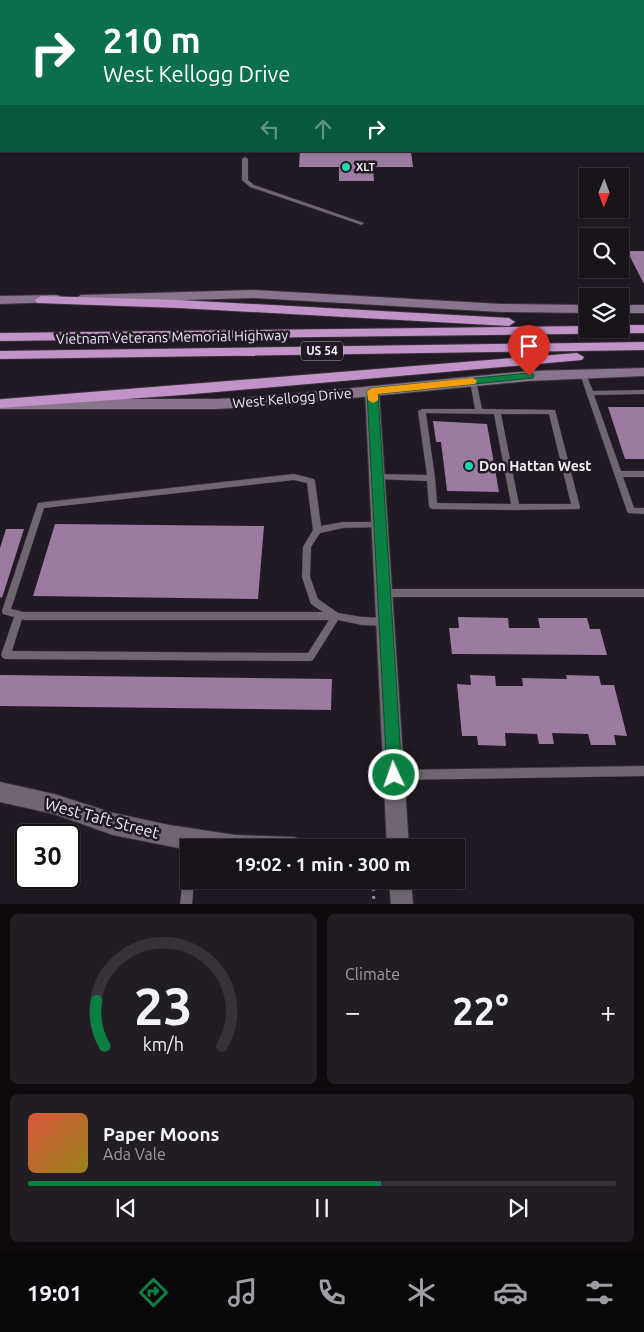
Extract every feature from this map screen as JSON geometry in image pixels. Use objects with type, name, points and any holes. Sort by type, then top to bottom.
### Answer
[{"type":"highway","points":[[41,300],[178,304],[579,326]]},
{"type":"highway","name":"Vietnam Veterans Memorial Highway","points":[[0,336],[632,329]]},
{"type":"highway","name":"Vietnam Veterans Memorial Highway","points":[[0,355],[644,346]]},
{"type":"highway","points":[[1,404],[644,352]]},
{"type":"main road","points":[[0,300],[253,294],[501,308],[579,309]]},
{"type":"main road","points":[[629,309],[644,309]]},
{"type":"main road","name":"West Kellogg Drive","points":[[1,404],[216,404],[529,376],[644,372]]},
{"type":"street","points":[[372,391],[398,839]]},
{"type":"street","name":"West Taft Street","points":[[0,792],[54,804],[112,824],[180,840]]},
{"type":"street","points":[[401,889],[402,904]]},
{"type":"lane","points":[[245,158],[245,180],[252,186],[361,223]]},
{"type":"lane","points":[[583,374],[631,511],[644,511]]},
{"type":"lane","points":[[473,381],[479,411]]},
{"type":"lane","points":[[590,393],[644,392]]},
{"type":"lane","points":[[422,411],[479,411],[552,412],[576,507],[433,506],[422,411]]},
{"type":"lane","points":[[497,411],[516,506]]},
{"type":"lane","points":[[618,474],[644,474]]},
{"type":"lane","points":[[336,616],[314,602],[306,577],[307,547],[317,530],[311,481],[294,477],[41,505],[6,611],[19,615],[336,616],[362,621],[386,622]]},
{"type":"lane","points":[[377,477],[431,478]]},
{"type":"lane","points":[[317,530],[343,525],[380,524]]},
{"type":"lane","points":[[384,593],[644,593]]},
{"type":"lane","points":[[19,615],[6,654],[310,657],[336,616]]},
{"type":"lane","points":[[394,775],[644,771]]},
{"type":"lane","points":[[186,904],[188,889]]},
{"type":"path","points":[[374,889],[374,904]]},
{"type":"building","name":"XLT","points":[[300,152],[411,152],[413,167],[373,167],[374,181],[339,181],[339,167],[299,167]]},
{"type":"building","points":[[629,251],[644,251],[644,284],[629,255]]},
{"type":"building","points":[[608,407],[644,407],[644,459],[625,459]]},
{"type":"building","name":"Don Hattan West","points":[[433,421],[487,424],[499,492],[447,491],[441,442],[436,442]]},
{"type":"building","points":[[55,524],[264,526],[258,599],[33,596]]},
{"type":"building","points":[[6,529],[24,529],[2,598],[0,597],[0,548]]},
{"type":"building","points":[[458,617],[508,618],[509,628],[540,628],[538,618],[587,618],[590,629],[600,629],[607,655],[452,654],[449,628],[459,628]]},
{"type":"building","points":[[0,675],[332,679],[331,710],[0,706]]},
{"type":"building","points":[[470,675],[495,676],[496,686],[523,686],[522,678],[567,679],[566,675],[599,676],[601,685],[614,685],[627,736],[614,735],[616,745],[591,745],[588,734],[552,733],[554,744],[539,744],[537,734],[505,733],[506,746],[478,745],[477,736],[462,736],[457,684],[471,685]]},
{"type":"slow traffic","points":[[373,400],[372,391],[472,381]]},
{"type":"place","name":"XLT","points":[[346,167]]},
{"type":"place","name":"Don Hattan West","points":[[469,466]]},
{"type":"route","points":[[394,775],[372,391],[529,376]]}]
